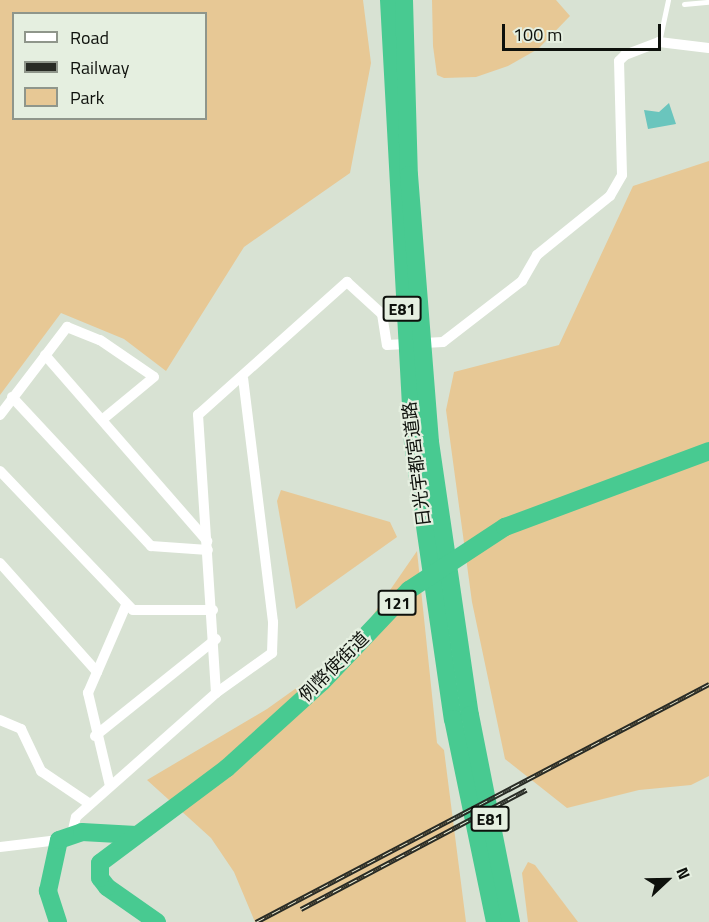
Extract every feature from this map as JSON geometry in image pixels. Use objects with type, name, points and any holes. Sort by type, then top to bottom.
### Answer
[{"type":"highway","name":"日光宇都宮道路","points":[[388,0],[421,442],[434,535],[435,603],[512,922]]},
{"type":"highway","name":"日光宇都宮道路","points":[[402,175],[404,0]]},
{"type":"highway","name":"例幣使街道","points":[[156,922],[107,887],[98,870],[107,854],[227,768],[322,682],[409,590],[458,553],[505,527],[709,451]]},
{"type":"highway","name":"日光宇都宮道路","points":[[434,535],[451,593],[461,717],[495,922]]},
{"type":"highway","points":[[58,922],[48,891],[65,837],[136,835]]},
{"type":"street","points":[[216,693],[216,639],[198,415],[243,379],[347,282],[382,314],[387,345],[442,342],[522,281],[537,255],[610,196],[621,175],[619,62],[659,42],[709,48]]},
{"type":"street","points":[[0,415],[67,327],[100,340],[154,377],[102,420]]},
{"type":"street","points":[[45,355],[208,545]]},
{"type":"street","points":[[0,847],[65,837],[76,817],[110,786],[216,693],[272,653],[273,622],[243,379]]},
{"type":"street","points":[[12,397],[151,546],[208,545]]},
{"type":"street","points":[[0,471],[126,605],[153,612],[213,610]]},
{"type":"street","points":[[0,563],[97,672]]},
{"type":"street","points":[[110,786],[95,736],[88,693],[126,605]]},
{"type":"street","points":[[95,736],[216,639]]},
{"type":"street","points":[[0,720],[21,729],[41,771],[90,804]]},
{"type":"lane","points":[[659,42],[668,0]]},
{"type":"lane","points":[[684,4],[709,2]]},
{"type":"green space","points":[[0,0],[363,0],[371,63],[350,173],[244,247],[166,371],[124,339],[61,313],[0,395]]},
{"type":"green space","points":[[432,0],[556,0],[570,16],[538,49],[508,66],[476,77],[444,78],[437,75],[433,46]]},
{"type":"green space","points":[[709,161],[709,776],[691,785],[639,790],[567,808],[505,759],[472,602],[446,410],[454,372],[559,345],[633,186]]},
{"type":"green space","points":[[281,490],[390,522],[397,537],[296,609],[277,501]]},
{"type":"green space","points":[[417,551],[437,743],[444,750],[466,922],[255,922],[234,872],[211,838],[147,780],[267,709],[330,664],[337,667]]},
{"type":"green space","points":[[528,862],[535,865],[578,922],[528,922],[522,873]]},
{"type":"water","points":[[669,103],[676,124],[648,129],[644,110],[659,112]]},
{"type":"railway","points":[[256,922],[709,684]]},
{"type":"railway","points":[[301,909],[526,790]]}]
